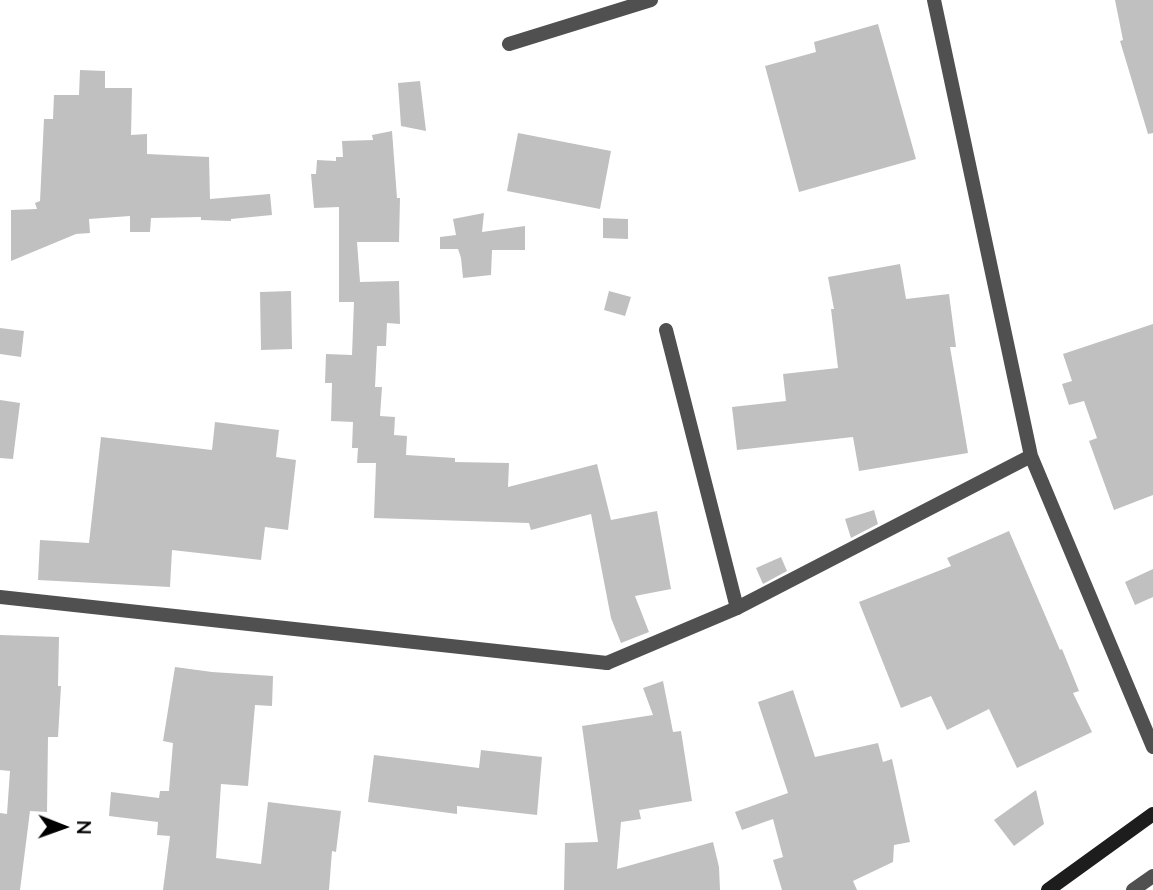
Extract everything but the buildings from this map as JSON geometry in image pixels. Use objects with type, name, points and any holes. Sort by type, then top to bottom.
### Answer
[{"type":"main road","points":[[1048,890],[1153,814]]},
{"type":"street","points":[[509,44],[651,0]]},
{"type":"street","points":[[934,0],[1031,456],[1153,747]]},
{"type":"street","points":[[666,330],[737,608]]},
{"type":"street","points":[[0,597],[607,663],[737,608],[1031,456]]},
{"type":"street","points":[[1133,890],[1153,876]]}]
